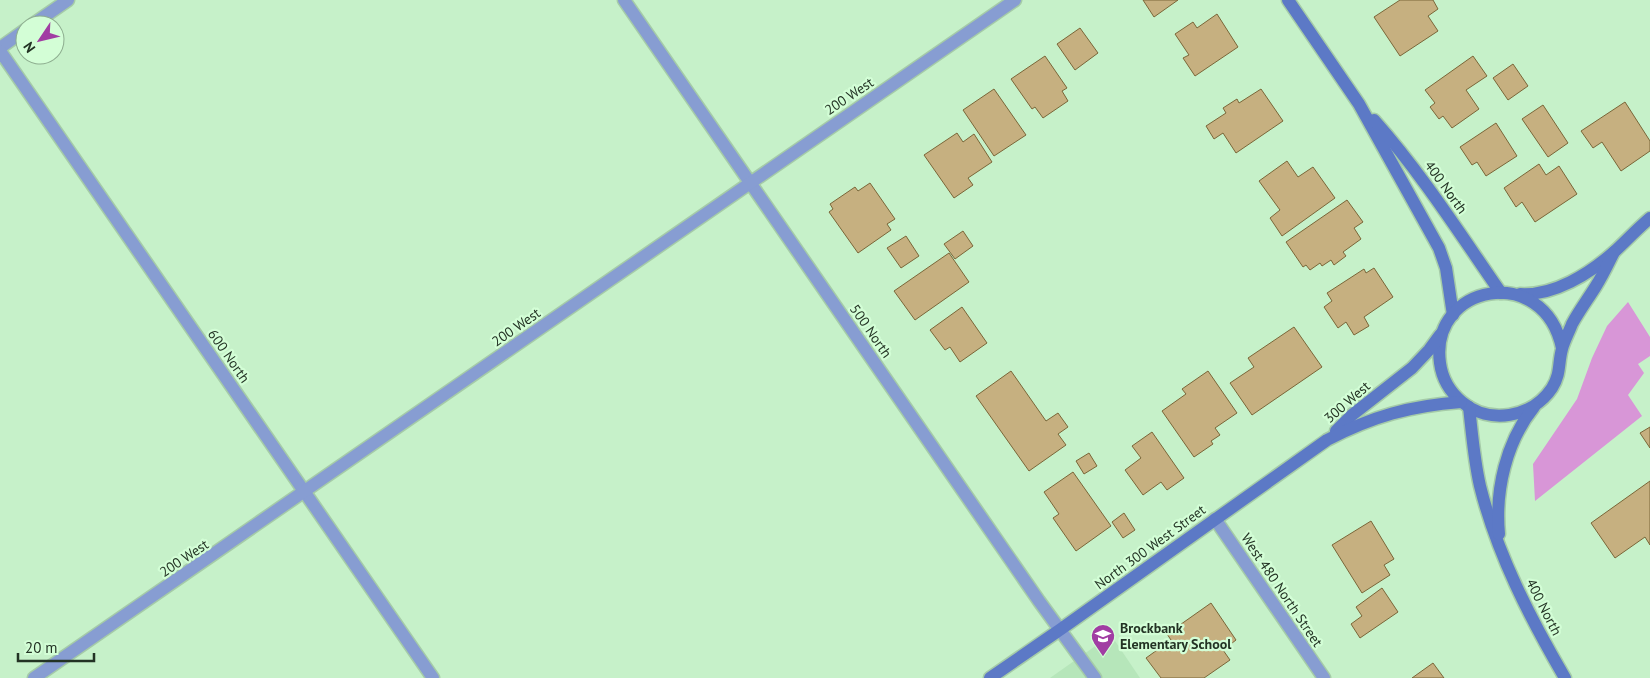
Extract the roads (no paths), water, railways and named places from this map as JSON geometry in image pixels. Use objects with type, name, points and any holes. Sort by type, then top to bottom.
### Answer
[{"type":"main road","name":"400 North","points":[[1288,0],[1359,104],[1439,248],[1446,268],[1453,315]]},
{"type":"main road","name":"400 North","points":[[1359,104],[1395,144],[1429,187],[1508,293]]},
{"type":"main road","points":[[1614,252],[1606,270],[1573,323],[1562,348],[1560,369],[1552,388],[1538,403],[1527,410],[1504,416],[1491,415],[1465,404],[1448,386],[1440,368],[1439,348],[1444,330],[1453,315],[1470,301],[1491,293],[1530,295],[1554,289],[1578,277],[1614,252],[1650,218]]},
{"type":"main road","points":[[1508,293],[1526,299],[1547,314],[1557,330],[1562,348]]},
{"type":"main road","name":"300 West","points":[[1327,440],[1352,415],[1412,368],[1444,330]]},
{"type":"main road","name":"400 North","points":[[1500,547],[1498,503],[1506,463],[1520,427],[1538,403]]},
{"type":"main road","name":"400 North","points":[[1465,404],[1480,486],[1500,547],[1517,588],[1565,678]]},
{"type":"main road","name":"300 West","points":[[1327,440],[1349,428],[1394,411],[1428,405],[1465,404]]},
{"type":"main road","name":"North 300 West Street","points":[[990,678],[1327,440]]},
{"type":"street","points":[[46,15],[68,0]]},
{"type":"street","name":"500 North","points":[[624,0],[1039,601],[1095,678]]},
{"type":"street","name":"200 West","points":[[34,678],[1015,0]]},
{"type":"street","points":[[0,49],[15,38]]},
{"type":"street","name":"600 North","points":[[0,49],[304,493],[434,678]]},
{"type":"street","name":"West 480 North Street","points":[[1215,519],[1324,678]]},
{"type":"place","name":"Brockbank Elementary School","points":[[1103,657]]}]
